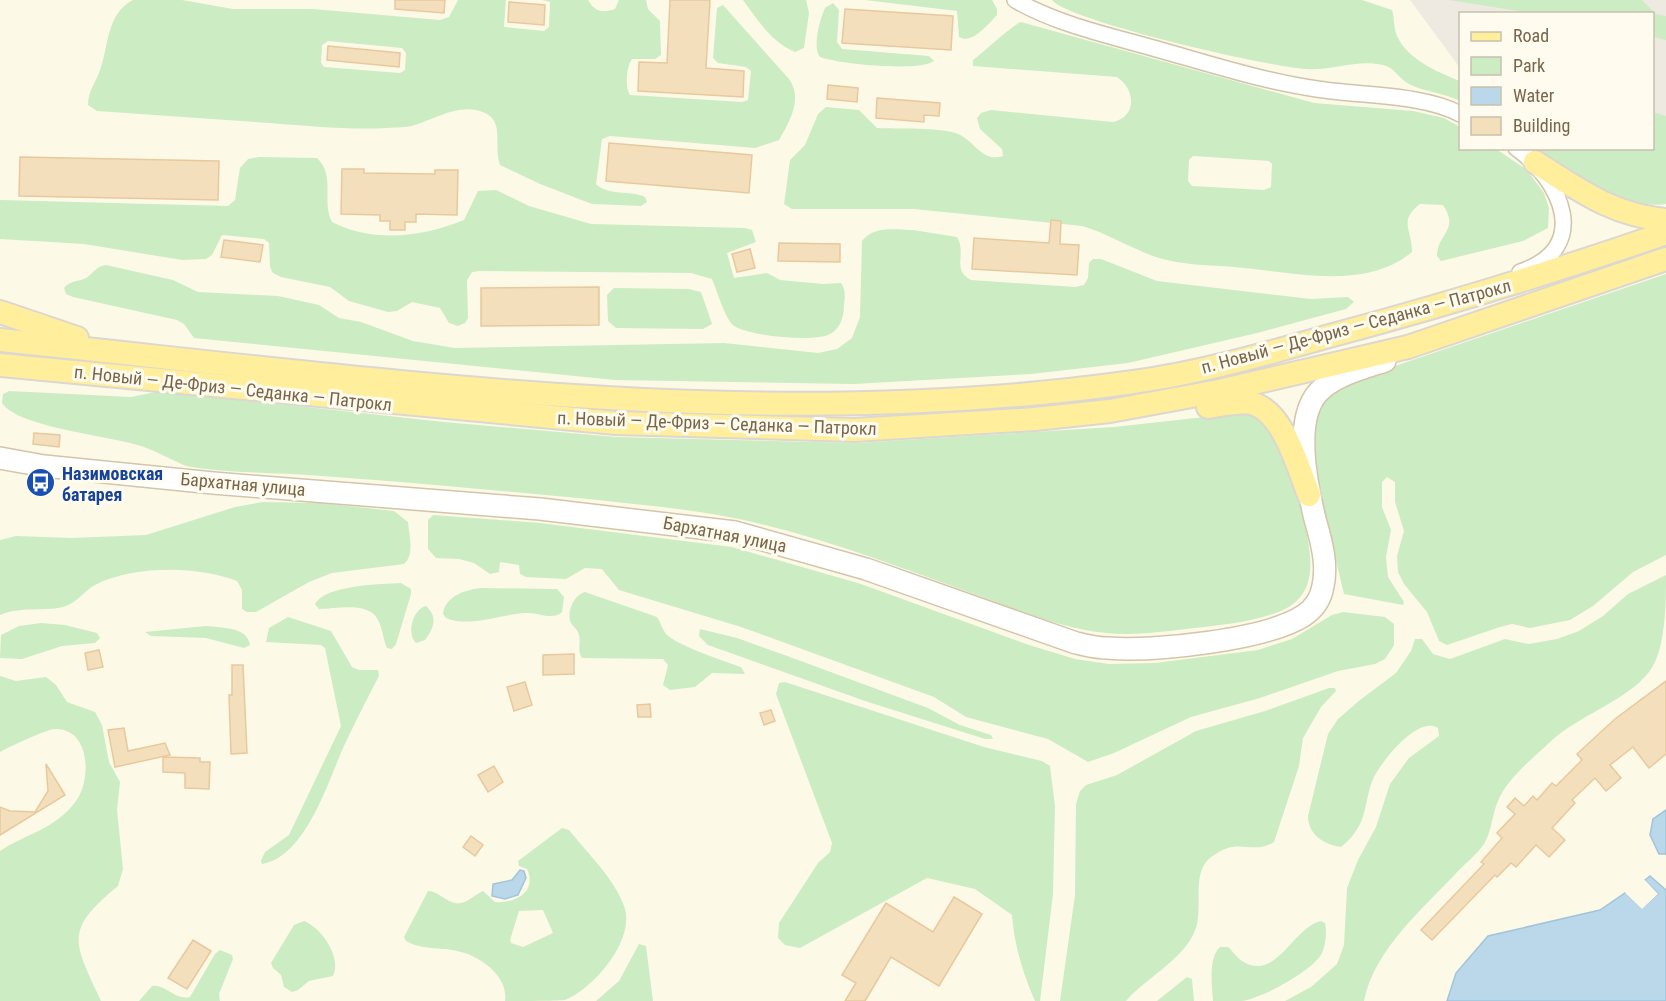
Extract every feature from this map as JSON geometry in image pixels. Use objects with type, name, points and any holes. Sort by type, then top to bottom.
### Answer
[{"type":"main road","points":[[1534,162],[1601,204],[1639,218],[1666,220]]},
{"type":"main road","name":"п. Новый — Де-Фриз — Седанка — Патрокл","points":[[0,340],[618,400],[855,404],[1033,394],[1132,383],[1265,354],[1402,317],[1548,273],[1666,233]]},
{"type":"main road","name":"п. Новый — Де-Фриз — Седанка — Патрокл","points":[[0,365],[616,423],[854,430],[1035,419],[1110,411],[1271,381],[1408,346],[1666,259]]},
{"type":"main road","points":[[0,312],[124,353]]},
{"type":"main road","name":"Бархатная улица","points":[[0,458],[44,465],[213,483],[540,509],[735,532],[866,569],[1030,629],[1076,643],[1108,649],[1219,641],[1286,625],[1305,615],[1320,599],[1324,576],[1321,541],[1309,495],[1304,437],[1306,419],[1319,391],[1340,377],[1392,358],[1408,346]]},
{"type":"main road","points":[[1110,411],[1130,418],[1231,404],[1251,404],[1270,413],[1284,433],[1309,495]]},
{"type":"street","points":[[1015,0],[1090,30],[1271,80],[1347,93],[1413,100],[1449,108],[1459,113]]},
{"type":"street","points":[[1402,317],[1419,304],[1530,269],[1549,254],[1560,239],[1563,223],[1562,207],[1556,190],[1534,162],[1519,150]]},
{"type":"shaded area","points":[[1410,0],[1666,0],[1666,201],[1653,150],[1654,12],[1459,12],[1459,67]]},
{"type":"green space","points":[[133,0],[182,0],[233,9],[313,9],[440,20],[449,17],[458,0],[506,0],[504,27],[544,31],[549,27],[550,2],[542,0],[588,0],[596,9],[606,11],[615,9],[619,0],[646,0],[648,9],[660,21],[661,55],[655,59],[632,59],[627,77],[627,88],[630,95],[742,102],[748,100],[751,71],[746,67],[718,63],[713,58],[717,8],[723,5],[789,79],[793,86],[795,102],[791,117],[779,140],[755,148],[610,136],[602,139],[596,184],[613,192],[645,197],[647,202],[641,206],[592,204],[540,184],[500,165],[495,122],[485,113],[476,110],[449,112],[409,127],[373,128],[97,111],[88,105],[89,95],[103,61],[113,22],[124,6]],"holes":[[[328,41],[402,48],[406,53],[405,70],[400,73],[324,67],[321,63],[322,45]]]},
{"type":"green space","points":[[743,0],[806,0],[809,13],[804,48],[795,52],[779,43]]},
{"type":"green space","points":[[865,0],[992,0],[997,9],[997,15],[974,36],[964,39],[959,37],[957,11]]},
{"type":"green space","points":[[1052,0],[1362,0],[1392,10],[1395,31],[1403,46],[1416,59],[1459,81],[1459,101],[1409,84],[1383,65],[1363,63],[1317,69],[1287,67],[1130,31],[1066,9]]},
{"type":"green space","points":[[1449,0],[1642,0],[1654,12],[1525,12]]},
{"type":"green space","points":[[833,3],[839,10],[837,42],[842,49],[929,56],[934,61],[913,66],[897,66],[860,64],[820,57],[817,47],[819,26],[825,8]]},
{"type":"green space","points":[[1654,12],[1666,16],[1666,40],[1654,37]]},
{"type":"green space","points":[[1021,22],[1314,103],[1413,111],[1444,118],[1459,126],[1459,150],[1497,150],[1527,170],[1544,193],[1549,208],[1548,228],[1523,241],[1441,261],[1437,256],[1438,249],[1449,226],[1448,213],[1443,205],[1420,204],[1409,215],[1408,221],[1412,252],[1394,264],[1374,271],[1331,276],[1176,262],[1147,254],[1082,226],[914,209],[792,209],[784,204],[790,160],[805,145],[818,114],[826,107],[859,110],[877,128],[930,129],[958,134],[984,154],[996,157],[1003,156],[1002,149],[980,129],[977,118],[981,113],[991,110],[1113,122],[1127,114],[1131,102],[1130,95],[1123,82],[1117,77],[973,66],[973,60]],"holes":[[[1193,156],[1269,161],[1272,164],[1271,187],[1264,190],[1192,186],[1188,181],[1189,160]]]},
{"type":"green space","points":[[1654,112],[1666,116],[1666,204],[1649,205],[1632,202],[1614,196],[1582,179],[1538,150],[1654,150]]},
{"type":"green space","points":[[259,157],[317,158],[326,173],[328,206],[332,222],[364,233],[415,234],[448,226],[464,220],[478,191],[496,190],[529,206],[591,224],[745,228],[752,230],[756,242],[727,253],[734,278],[767,273],[780,280],[823,284],[841,283],[845,294],[842,318],[832,333],[820,337],[794,338],[764,335],[733,325],[724,311],[712,279],[691,273],[479,271],[472,272],[467,280],[468,318],[465,323],[458,326],[449,323],[440,308],[412,302],[397,311],[388,312],[349,301],[330,287],[281,277],[273,273],[270,267],[269,243],[264,239],[222,235],[212,255],[206,259],[182,260],[84,244],[0,239],[0,200],[228,206],[235,200],[240,168],[248,159]]},
{"type":"green space","points":[[879,230],[913,230],[957,237],[961,249],[960,266],[965,276],[971,280],[1075,287],[1084,285],[1088,278],[1089,263],[1093,259],[1101,259],[1157,281],[1311,299],[1348,297],[1354,302],[1346,309],[1257,333],[1128,363],[1031,374],[854,384],[615,380],[194,338],[184,324],[177,320],[73,297],[66,294],[64,288],[71,282],[86,278],[97,268],[106,265],[173,280],[198,292],[278,296],[319,305],[339,318],[361,322],[413,341],[455,348],[724,343],[818,353],[837,349],[852,338],[860,317],[862,241]]},
{"type":"green space","points":[[1666,274],[1666,555],[1633,572],[1593,606],[1570,620],[1530,628],[1512,624],[1447,645],[1439,641],[1427,612],[1404,584],[1398,572],[1397,556],[1404,531],[1395,502],[1395,482],[1387,477],[1382,482],[1382,507],[1391,530],[1386,557],[1388,577],[1404,602],[1403,605],[1344,594],[1318,485],[1313,437],[1314,420],[1326,396],[1345,383]]},
{"type":"green space","points":[[614,288],[689,289],[701,292],[712,324],[703,329],[616,328],[608,321],[607,295]]},
{"type":"green space","points":[[9,391],[131,397],[160,391],[444,422],[616,437],[856,443],[1114,427],[1250,412],[1269,429],[1284,452],[1289,465],[1307,534],[1309,579],[1304,592],[1295,603],[1281,611],[1260,618],[1151,633],[1118,634],[1090,631],[1041,618],[829,543],[719,515],[514,492],[186,466],[144,447],[27,419],[11,412],[2,403],[3,394]]},
{"type":"green space","points":[[263,502],[321,503],[394,511],[408,522],[409,555],[404,564],[332,573],[309,582],[256,612],[247,612],[242,609],[242,590],[237,581],[204,572],[167,570],[130,573],[112,578],[97,584],[73,603],[63,607],[8,612],[0,615],[0,540],[16,536],[72,538],[146,535],[235,507]]},
{"type":"green space","points":[[433,515],[540,523],[732,547],[861,584],[1026,644],[1075,659],[1109,664],[1155,663],[1258,650],[1292,639],[1332,615],[1343,612],[1385,617],[1394,624],[1394,645],[1385,659],[1375,664],[1338,671],[1260,698],[1191,717],[1114,753],[1088,762],[1048,739],[966,717],[934,697],[741,627],[619,590],[602,569],[585,568],[566,579],[526,577],[520,574],[519,565],[500,562],[499,572],[490,574],[474,563],[459,559],[436,558],[428,549],[428,520]]},
{"type":"green space","points":[[1666,575],[1662,639],[1655,663],[1649,672],[1640,682],[1616,700],[1560,733],[1514,777],[1498,801],[1484,844],[1416,914],[1389,947],[1378,964],[1364,1001],[1285,1001],[1311,987],[1337,964],[1344,945],[1347,888],[1358,860],[1376,827],[1390,784],[1409,758],[1439,736],[1438,728],[1430,726],[1421,728],[1392,751],[1374,777],[1359,826],[1341,847],[1318,838],[1311,829],[1308,816],[1328,734],[1338,719],[1396,673],[1411,651],[1415,639],[1422,639],[1433,654],[1450,659],[1505,639],[1529,644],[1557,639],[1579,631],[1603,616],[1628,594]]},
{"type":"green space","points":[[401,583],[411,589],[411,594],[396,644],[392,649],[387,648],[381,627],[374,614],[352,607],[319,609],[315,604],[330,593],[342,589]]},
{"type":"green space","points":[[481,588],[557,589],[564,597],[562,612],[554,616],[526,613],[465,622],[446,618],[443,614],[452,598],[462,592]]},
{"type":"green space","points":[[585,592],[657,617],[666,634],[671,638],[702,653],[741,667],[745,674],[712,673],[695,687],[670,690],[663,685],[668,665],[663,659],[582,658],[578,633],[570,619],[570,609],[574,600]]},
{"type":"green space","points":[[426,606],[433,618],[431,631],[425,640],[416,643],[413,639],[412,622],[421,608]]},
{"type":"green space","points":[[288,617],[331,631],[352,667],[359,670],[378,670],[379,676],[348,737],[314,816],[291,848],[278,858],[262,864],[265,852],[289,835],[341,726],[325,648],[321,645],[266,642],[269,628]]},
{"type":"green space","points":[[41,623],[65,625],[97,633],[100,638],[95,643],[62,646],[22,659],[0,658],[1,635],[19,626]]},
{"type":"green space","points":[[206,626],[239,631],[248,639],[250,645],[244,648],[206,638],[151,636],[145,632]]},
{"type":"green space","points":[[700,629],[737,638],[928,708],[960,725],[991,735],[993,739],[985,739],[865,701],[708,645],[699,636]]},
{"type":"green space","points":[[0,676],[16,681],[46,677],[56,685],[67,702],[95,712],[102,725],[109,762],[120,782],[117,810],[123,869],[118,886],[88,915],[81,927],[79,938],[80,951],[101,1001],[0,1001],[0,851],[50,825],[68,810],[81,792],[86,768],[81,746],[67,731],[51,730],[0,752]]},
{"type":"green space","points":[[785,682],[984,747],[1042,761],[1050,766],[1055,806],[1053,894],[1040,1001],[1035,1001],[1023,970],[1012,915],[975,889],[927,878],[800,948],[785,945],[778,938],[779,923],[818,863],[830,852],[832,843],[776,694],[779,683]]},
{"type":"green space","points":[[1329,688],[1335,688],[1336,691],[1321,707],[1303,738],[1299,766],[1274,842],[1266,846],[1229,848],[1220,851],[1204,865],[1199,883],[1197,924],[1194,933],[1181,952],[1126,1001],[1060,1001],[1075,895],[1076,804],[1080,791],[1086,785],[1117,775],[1196,731],[1265,711]]},
{"type":"green space","points":[[562,828],[569,830],[601,868],[621,898],[625,909],[626,922],[623,936],[609,963],[587,986],[565,1000],[505,1001],[502,983],[491,968],[483,962],[466,953],[412,944],[404,937],[428,891],[457,903],[466,901],[483,891],[495,902],[510,901],[522,895],[527,890],[530,877],[527,869],[519,866],[518,861]],"holes":[[[543,910],[553,933],[523,947],[511,943],[510,940],[519,911]]]},
{"type":"green space","points":[[304,921],[317,930],[329,944],[335,961],[335,969],[333,976],[309,981],[292,992],[284,987],[281,975],[271,963],[294,925]]},
{"type":"green space","points":[[1321,921],[1326,927],[1324,947],[1321,955],[1307,969],[1284,984],[1250,999],[1213,1001],[1212,965],[1220,947],[1228,947],[1240,960],[1254,966],[1265,965],[1275,960],[1311,925]]},
{"type":"green space","points":[[639,944],[646,946],[653,1001],[596,1001],[619,981]]},
{"type":"green space","points":[[220,950],[232,955],[233,959],[219,994],[220,1001],[139,1001],[152,986],[162,987],[180,997],[190,997],[215,954]]},
{"type":"green space","points":[[1187,977],[1192,979],[1194,1001],[1157,1001]]},
{"type":"water","points":[[1666,810],[1666,854],[1659,854],[1650,835],[1653,819]]},
{"type":"water","points":[[520,870],[524,871],[526,878],[518,895],[505,899],[492,896],[493,884],[512,880]]},
{"type":"water","points":[[1650,876],[1666,890],[1666,1001],[1447,1001],[1456,973],[1488,936],[1600,910],[1625,893],[1642,908],[1658,894],[1645,880]]},
{"type":"pier","points":[[1645,880],[1658,894],[1642,909],[1625,893],[1628,891],[1642,904],[1654,894],[1642,882]]},
{"type":"building","points":[[395,0],[445,0],[444,13],[395,9]]},
{"type":"building","points":[[670,0],[710,0],[706,68],[744,71],[743,97],[638,91],[639,62],[667,63]]},
{"type":"building","points":[[509,2],[545,5],[544,25],[508,22]]},
{"type":"building","points":[[845,9],[953,16],[951,50],[842,43]]},
{"type":"building","points":[[328,46],[400,53],[399,67],[327,60]]},
{"type":"building","points":[[828,85],[858,88],[857,102],[827,99]]},
{"type":"building","points":[[877,98],[940,103],[939,116],[924,115],[924,122],[876,118]]},
{"type":"building","points":[[609,143],[752,155],[749,193],[606,181]]},
{"type":"building","points":[[20,157],[219,161],[218,200],[19,196]]},
{"type":"building","points":[[342,169],[364,169],[364,173],[435,174],[435,170],[458,170],[457,215],[416,214],[416,222],[405,222],[405,230],[390,230],[390,221],[380,221],[380,215],[341,214]]},
{"type":"building","points":[[1051,220],[1061,221],[1060,244],[1079,245],[1077,275],[972,269],[974,238],[1049,243]]},
{"type":"building","points":[[224,240],[263,245],[260,262],[221,257]]},
{"type":"building","points":[[779,243],[840,244],[840,262],[778,261]]},
{"type":"building","points":[[750,249],[755,268],[737,272],[732,254]]},
{"type":"building","points":[[599,287],[599,325],[481,326],[481,288]]},
{"type":"building","points":[[34,433],[60,435],[59,447],[33,444]]},
{"type":"building","points":[[99,650],[103,667],[88,670],[85,653]]},
{"type":"building","points":[[574,654],[574,674],[543,675],[543,655]]},
{"type":"building","points":[[232,665],[243,665],[247,753],[231,754],[229,695],[232,695]]},
{"type":"building","points":[[1666,681],[1666,754],[1649,768],[1633,747],[1610,765],[1621,778],[1606,791],[1595,778],[1572,800],[1575,803],[1552,828],[1565,840],[1549,857],[1536,845],[1516,867],[1511,863],[1497,877],[1495,875],[1432,940],[1421,930],[1484,864],[1481,862],[1502,838],[1497,833],[1515,814],[1507,807],[1515,798],[1524,806],[1533,796],[1537,800],[1552,783],[1556,786],[1582,760],[1577,754],[1615,719]]},
{"type":"building","points":[[525,682],[532,705],[514,711],[507,687]]},
{"type":"building","points":[[650,704],[651,717],[638,717],[637,705]]},
{"type":"building","points":[[771,710],[775,721],[764,725],[760,713]]},
{"type":"building","points":[[124,728],[128,751],[165,743],[170,755],[115,767],[108,730]]},
{"type":"building","points":[[163,757],[200,758],[200,762],[210,762],[209,789],[185,788],[185,773],[163,772]]},
{"type":"building","points":[[46,764],[65,795],[0,835],[0,807],[10,811],[35,812],[48,791]]},
{"type":"building","points":[[494,766],[503,782],[488,792],[478,775]]},
{"type":"building","points":[[471,836],[483,845],[475,856],[463,847]]},
{"type":"building","points":[[954,897],[982,914],[939,986],[891,957],[865,1001],[845,1001],[856,983],[842,975],[886,903],[933,932]]},
{"type":"building","points":[[193,940],[211,951],[187,989],[168,978]]},
{"type":"place","name":"Назимовская батарея","points":[[41,483]]}]
